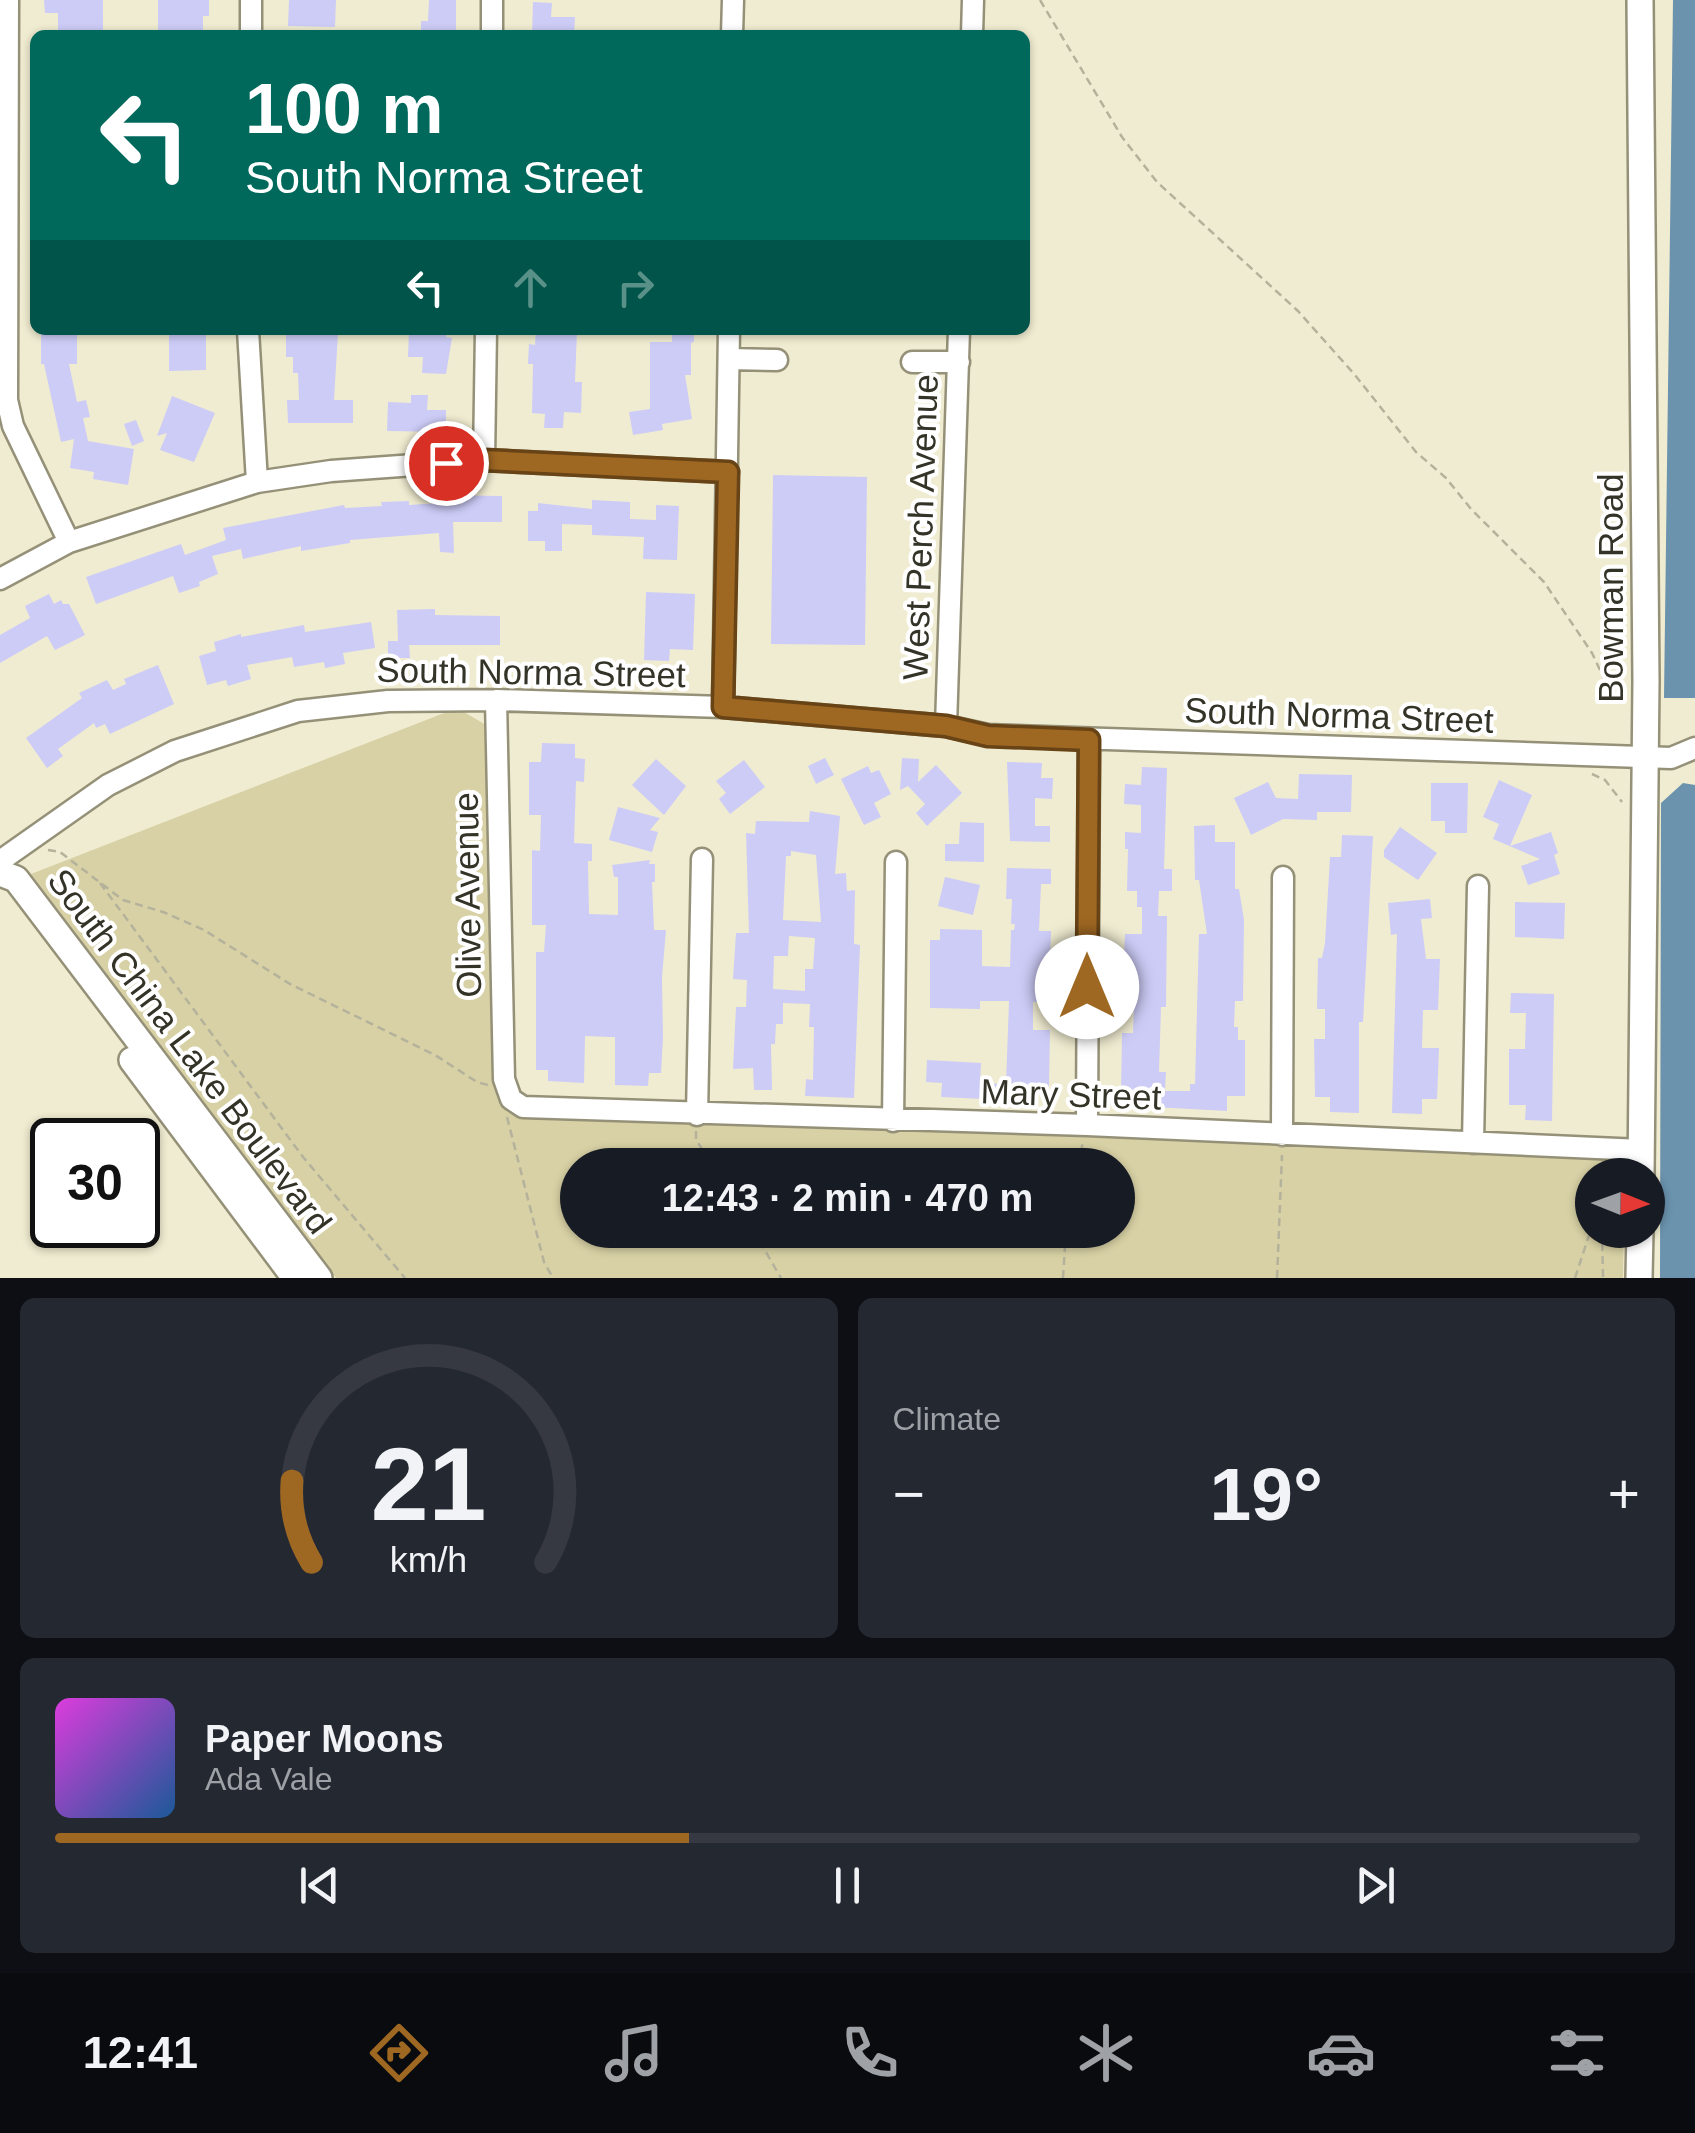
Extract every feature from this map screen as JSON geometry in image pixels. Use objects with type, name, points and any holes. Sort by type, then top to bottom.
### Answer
[{"type":"main road","name":"Bowman Road","points":[[1640,0],[1646,681],[1641,1158]]},
{"type":"main road","name":"South China Lake Boulevard","points":[[0,873],[16,879],[319,1278]]},
{"type":"main road","name":"South China Lake Boulevard","points":[[0,884],[295,1278]]},
{"type":"main road","points":[[1639,1278],[1640,1248]]},
{"type":"street","points":[[8,0],[7,400],[13,426],[69,542]]},
{"type":"street","points":[[250,30],[251,0]]},
{"type":"street","points":[[492,0],[492,30]]},
{"type":"street","points":[[732,30],[733,0]]},
{"type":"street","points":[[972,30],[973,0]]},
{"type":"street","points":[[248,335],[257,482]]},
{"type":"street","points":[[484,460],[486,335]]},
{"type":"street","points":[[723,707],[729,335]]},
{"type":"street","name":"West Perch Avenue","points":[[946,726],[959,335]]},
{"type":"street","points":[[729,359],[777,360]]},
{"type":"street","points":[[912,362],[959,362]]},
{"type":"street","points":[[0,578],[69,542],[257,482],[332,471],[484,460],[728,472]]},
{"type":"street","name":"South Norma Street","points":[[0,861],[108,786],[175,751],[298,711],[388,700],[723,707],[946,726],[988,736],[1089,740],[1646,758],[1671,758],[1695,748]]},
{"type":"street","name":"Olive Avenue","points":[[496,700],[504,1079],[508,1089]]},
{"type":"street","points":[[1087,1126],[1089,740]]},
{"type":"street","points":[[697,1114],[702,859]]},
{"type":"street","points":[[893,1122],[896,862]]},
{"type":"street","points":[[1282,1136],[1284,877]]},
{"type":"street","points":[[1473,1143],[1478,886]]},
{"type":"street","name":"Mary Street","points":[[508,1089],[511,1099],[536,1109],[1473,1143],[1599,1158]]},
{"type":"path","points":[[1040,0],[1122,137],[1157,182],[1298,311],[1416,452],[1446,478],[1471,509],[1544,582],[1592,653],[1608,688],[1624,689],[1646,681]]},
{"type":"path","points":[[23,844],[60,852],[123,900],[204,930],[290,984],[435,1055],[477,1082],[508,1089],[506,1125],[544,1262],[552,1278]]},
{"type":"path","points":[[96,878],[303,1157],[405,1278]]},
{"type":"path","points":[[697,1114],[696,1140],[701,1148]]},
{"type":"path","points":[[1082,1148],[1087,1126]]},
{"type":"path","points":[[1277,1278],[1282,1136]]},
{"type":"path","points":[[763,1248],[780,1278]]},
{"type":"path","points":[[1062,1278],[1064,1248]]},
{"type":"path","points":[[1575,1278],[1585,1248]]},
{"type":"path","points":[[1602,1248],[1603,1278]]},
{"type":"shaded area","points":[[457,708],[493,729],[508,1092],[519,1111],[1626,1154],[1626,1158],[1575,1158],[1575,1248],[1624,1248],[1623,1278],[336,1278],[31,874]]},
{"type":"water","points":[[1673,0],[1695,0],[1695,698],[1664,698]]},
{"type":"water","points":[[1683,783],[1695,785],[1695,1278],[1660,1278],[1660,1248],[1665,1248],[1665,1158],[1660,1158],[1661,803]]},
{"type":"building","points":[[44,0],[103,0],[103,30],[58,30],[58,13],[45,13]]},
{"type":"building","points":[[158,0],[209,0],[209,16],[203,16],[203,30],[158,30]]},
{"type":"building","points":[[289,0],[336,0],[335,27],[288,26]]},
{"type":"building","points":[[429,0],[456,0],[456,30],[421,30],[421,21],[428,21]]},
{"type":"building","points":[[533,2],[552,3],[551,17],[575,17],[574,30],[532,30]]},
{"type":"building","points":[[41,335],[77,335],[77,364],[69,364],[77,402],[86,400],[90,417],[83,418],[88,441],[134,449],[128,485],[93,479],[94,472],[70,468],[74,439],[61,442],[41,364]]},
{"type":"building","points":[[169,335],[206,335],[206,370],[169,371]]},
{"type":"building","points":[[286,335],[338,335],[334,400],[353,400],[353,423],[288,423],[287,400],[299,400],[298,373],[293,373],[293,357],[286,357]]},
{"type":"building","points":[[409,335],[452,338],[446,374],[422,373],[423,357],[408,357]]},
{"type":"building","points":[[536,335],[577,335],[575,382],[582,382],[581,413],[564,412],[563,428],[544,428],[545,414],[532,413],[533,364],[528,364],[529,344],[535,345]]},
{"type":"building","points":[[672,335],[694,335],[691,375],[685,375],[692,419],[662,424],[663,430],[633,435],[629,412],[650,409],[650,342],[672,342]]},
{"type":"building","points":[[411,395],[428,395],[427,410],[446,410],[446,432],[387,431],[388,402],[411,403]]},
{"type":"building","points":[[172,396],[215,413],[194,462],[160,450],[167,433],[157,436]]},
{"type":"building","points":[[136,420],[144,441],[132,446],[124,424]]},
{"type":"building","points":[[773,475],[867,477],[865,645],[771,644]]},
{"type":"building","points":[[438,495],[502,496],[502,522],[453,522],[454,553],[440,552],[439,533],[350,540],[301,551],[301,546],[243,559],[241,549],[212,556],[218,574],[199,582],[200,586],[179,593],[173,576],[96,604],[86,577],[181,544],[185,555],[226,540],[223,528],[344,505],[345,508],[382,506],[381,502],[438,503]]},
{"type":"building","points":[[592,500],[630,502],[630,519],[656,520],[656,505],[679,506],[677,560],[643,559],[644,537],[592,535],[592,525],[562,524],[562,551],[545,551],[545,541],[528,541],[528,511],[538,511],[538,503],[592,509]]},
{"type":"building","points":[[646,592],[695,594],[693,650],[670,649],[669,661],[644,660]]},
{"type":"building","points":[[49,594],[54,604],[61,600],[69,604],[85,635],[55,650],[47,636],[0,663],[0,635],[30,618],[25,606]]},
{"type":"building","points":[[435,609],[435,615],[500,616],[500,645],[409,645],[410,658],[388,658],[388,641],[398,641],[397,610]]},
{"type":"building","points":[[371,622],[375,648],[343,653],[345,664],[325,668],[324,662],[294,667],[292,657],[247,665],[251,679],[228,686],[226,680],[207,685],[199,656],[216,651],[214,642],[304,625],[305,632]]},
{"type":"building","points":[[158,665],[174,704],[110,734],[105,724],[96,728],[94,723],[58,749],[63,756],[47,768],[26,738],[82,698],[79,693],[107,680],[113,690],[126,684],[124,679]]},
{"type":"building","points":[[542,743],[575,744],[575,758],[585,759],[584,782],[576,781],[574,843],[592,844],[592,861],[588,861],[589,914],[618,915],[618,877],[614,877],[612,865],[650,860],[649,864],[655,864],[654,930],[666,930],[663,1038],[661,1073],[649,1073],[648,1086],[615,1085],[615,1037],[585,1036],[584,1083],[548,1081],[548,1070],[536,1070],[536,952],[544,952],[546,925],[532,925],[532,850],[540,851],[541,815],[529,815],[529,762],[541,762]]},
{"type":"building","points":[[825,758],[834,775],[816,784],[808,766]]},
{"type":"building","points":[[902,758],[919,759],[918,782],[936,765],[962,793],[927,826],[916,813],[925,804],[908,786],[900,790]]},
{"type":"building","points":[[656,759],[686,786],[664,815],[632,785]]},
{"type":"building","points":[[744,760],[765,787],[730,814],[719,799],[726,793],[716,781]]},
{"type":"building","points":[[1007,762],[1042,763],[1041,778],[1053,778],[1052,799],[1035,798],[1035,826],[1050,826],[1050,842],[1010,841]]},
{"type":"building","points":[[868,766],[871,773],[879,770],[891,794],[874,803],[881,817],[864,825],[841,779]]},
{"type":"building","points":[[1142,767],[1167,768],[1164,869],[1172,869],[1172,891],[1159,891],[1158,916],[1167,916],[1166,1007],[1161,1007],[1159,1072],[1166,1072],[1165,1091],[1190,1091],[1190,1084],[1195,1084],[1199,934],[1207,934],[1199,880],[1195,880],[1194,826],[1215,825],[1215,842],[1235,842],[1235,889],[1239,889],[1244,920],[1243,1001],[1235,1001],[1234,1027],[1238,1027],[1238,1040],[1245,1040],[1245,1096],[1227,1096],[1227,1111],[1136,1106],[1136,1092],[1121,1091],[1122,1033],[1133,1033],[1134,1006],[1127,1006],[1127,992],[1122,992],[1125,934],[1142,934],[1142,907],[1137,907],[1137,891],[1127,891],[1125,849],[1125,832],[1141,833],[1141,805],[1124,804],[1125,784],[1141,785]]},
{"type":"building","points":[[1299,774],[1352,775],[1351,812],[1317,812],[1317,820],[1283,819],[1251,835],[1234,798],[1268,782],[1276,798],[1298,799]]},
{"type":"building","points":[[1499,780],[1532,795],[1510,846],[1551,832],[1560,874],[1528,885],[1521,866],[1540,859],[1493,839],[1499,824],[1483,817]]},
{"type":"building","points":[[1431,783],[1468,783],[1467,833],[1445,833],[1445,821],[1431,821]]},
{"type":"building","points":[[618,807],[660,818],[650,830],[658,832],[652,852],[609,840]]},
{"type":"building","points":[[810,811],[840,816],[835,874],[846,873],[847,891],[855,890],[854,944],[860,945],[854,1098],[805,1096],[806,1079],[813,1080],[814,1027],[809,1027],[810,1004],[783,1003],[783,1024],[776,1024],[775,1044],[771,1044],[772,1090],[754,1090],[753,1068],[733,1069],[736,1007],[746,1007],[747,980],[733,979],[736,933],[749,933],[746,833],[755,834],[756,821],[809,822]],"holes":[[[791,851],[816,855],[821,922],[783,920],[786,856],[791,856]],[[789,936],[815,938],[813,969],[805,969],[805,991],[773,989],[774,956],[788,956]]]},
{"type":"building","points":[[960,822],[984,823],[984,862],[945,861],[945,844],[959,844]]},
{"type":"building","points":[[1400,827],[1437,853],[1418,880],[1384,857],[1384,850]]},
{"type":"building","points":[[1342,835],[1373,836],[1363,1022],[1359,1022],[1359,1113],[1330,1112],[1330,1097],[1315,1097],[1314,1039],[1325,1039],[1325,1009],[1317,1009],[1318,958],[1322,958],[1325,943],[1330,857],[1341,857]]},
{"type":"building","points":[[1007,868],[1051,869],[1051,884],[1041,884],[1039,931],[1051,931],[1049,989],[1038,989],[1038,1002],[1033,1002],[1033,1030],[1050,1030],[1049,1087],[1032,1087],[1032,1102],[1021,1102],[1021,1106],[1005,1105],[1005,1100],[941,1097],[942,1083],[926,1082],[927,1060],[981,1063],[980,1083],[1006,1084],[1009,1001],[980,1001],[980,1009],[930,1008],[930,940],[940,940],[940,929],[982,930],[982,966],[1010,967],[1011,930],[1015,924],[1011,924],[1012,899],[1006,899]]},
{"type":"building","points":[[945,877],[980,885],[973,915],[938,906]]},
{"type":"building","points":[[1430,899],[1432,918],[1421,919],[1426,959],[1440,959],[1438,1010],[1423,1010],[1422,1048],[1439,1048],[1437,1099],[1422,1099],[1422,1114],[1392,1113],[1397,934],[1391,935],[1388,903]]},
{"type":"building","points":[[1515,902],[1565,903],[1564,939],[1515,937]]},
{"type":"building","points":[[1511,993],[1554,994],[1552,1121],[1525,1120],[1526,1105],[1509,1105],[1509,1049],[1525,1049],[1526,1013],[1510,1013]]},
{"type":"route","points":[[446,463],[484,460],[728,472],[723,707],[946,726],[988,736],[1089,740],[1087,987]]}]
